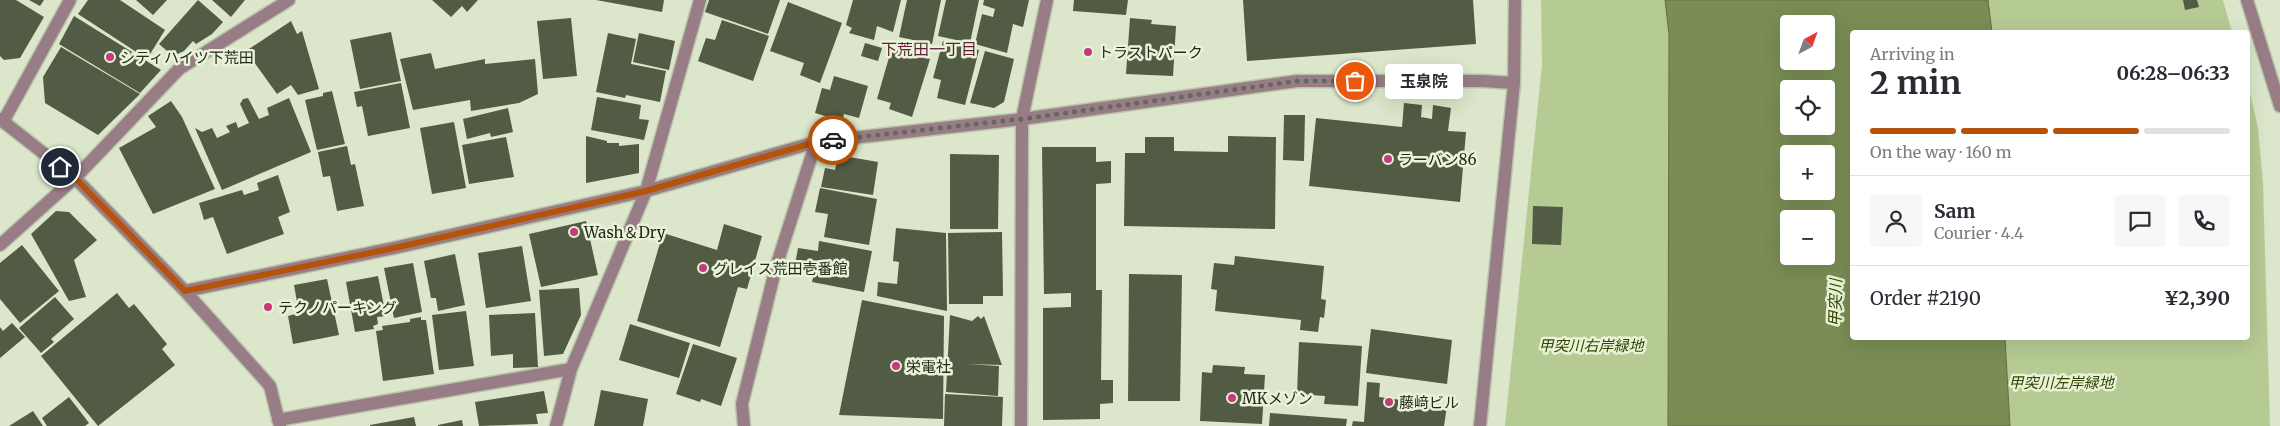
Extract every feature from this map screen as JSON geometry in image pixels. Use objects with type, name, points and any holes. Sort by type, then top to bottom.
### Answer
[{"type":"street","points":[[70,0],[2,120],[75,178],[185,291],[270,386],[279,423],[571,370]]},
{"type":"street","points":[[0,246],[75,178],[179,69],[289,0]]},
{"type":"street","points":[[556,426],[571,370],[646,191],[700,0]]},
{"type":"street","points":[[1021,426],[1022,119],[1047,0]]},
{"type":"street","points":[[1480,426],[1514,83],[1515,0]]},
{"type":"street","points":[[2247,0],[2280,106]]},
{"type":"street","points":[[185,291],[394,248],[646,191],[816,142],[1022,119],[1297,81],[1482,81],[1514,83]]},
{"type":"street","points":[[744,426],[742,404],[774,276],[816,142]]},
{"type":"green space","name":"甲突川右岸緑地","points":[[1541,0],[1665,0],[1669,34],[1668,426],[1505,426],[1542,65]]},
{"type":"green space","points":[[1988,0],[2223,0],[2231,30],[1992,30]]},
{"type":"green space","name":"甲突川左岸緑地","points":[[2250,93],[2258,128],[2263,184],[2270,426],[2010,426],[2005,340],[2250,340]]},
{"type":"water","name":"甲突川","points":[[1665,0],[1988,0],[1992,30],[1850,30],[1850,340],[2005,340],[2010,426],[1668,426],[1669,34]]},
{"type":"building","points":[[0,0],[16,0],[44,17],[20,58],[4,60],[0,56]]},
{"type":"building","points":[[29,0],[44,0],[40,6]]},
{"type":"building","points":[[88,0],[120,0],[165,30],[147,59],[78,14]]},
{"type":"building","points":[[136,0],[167,0],[153,15]]},
{"type":"building","points":[[198,0],[223,22],[212,34],[196,44],[193,41],[184,51],[173,56],[159,44]]},
{"type":"building","points":[[212,0],[245,0],[231,17]]},
{"type":"building","points":[[432,0],[478,0],[467,12],[462,6],[451,17]]},
{"type":"building","points":[[596,0],[664,0],[662,12]]},
{"type":"building","points":[[709,0],[780,0],[768,34],[705,12]]},
{"type":"building","points":[[853,0],[901,0],[893,32],[877,26],[874,40],[849,33],[852,28],[846,25]]},
{"type":"building","points":[[907,0],[941,0],[932,44],[899,37]]},
{"type":"building","points":[[946,0],[979,0],[970,43],[938,36]]},
{"type":"building","points":[[984,0],[1029,0],[1023,27],[1013,24],[1007,53],[975,44],[982,14],[993,17],[995,9],[983,5]]},
{"type":"building","points":[[1074,0],[1128,0],[1126,15],[1073,11]]},
{"type":"building","points":[[1243,0],[1473,0],[1476,44],[1247,61]]},
{"type":"building","points":[[2183,0],[2197,0],[2199,7],[2185,10]]},
{"type":"building","points":[[788,2],[842,23],[820,83],[800,75],[804,63],[770,51]]},
{"type":"building","name":"シティハイツ下荒田","points":[[74,16],[161,70],[140,93],[59,44]]},
{"type":"building","points":[[571,18],[577,76],[543,79],[537,21]]},
{"type":"building","points":[[1130,18],[1152,20],[1151,24],[1176,26],[1173,76],[1126,74]]},
{"type":"building","points":[[722,20],[769,36],[753,81],[698,61],[706,38],[715,40]]},
{"type":"building","points":[[291,21],[297,34],[302,31],[319,89],[298,95],[291,85],[277,94],[246,51]]},
{"type":"building","points":[[391,32],[401,81],[360,89],[350,40]]},
{"type":"building","points":[[608,33],[636,39],[631,64],[666,71],[660,102],[626,95],[625,98],[596,92]]},
{"type":"building","points":[[639,33],[675,41],[669,70],[633,62]]},
{"type":"building","points":[[943,41],[979,50],[965,105],[937,98],[941,80],[933,78]]},
{"type":"building","points":[[865,43],[882,48],[878,61],[861,56]]},
{"type":"building","points":[[61,47],[140,94],[98,135],[45,103],[43,77]]},
{"type":"building","points":[[892,47],[930,59],[912,117],[889,109],[891,103],[877,99]]},
{"type":"building","points":[[985,51],[1014,59],[1004,102],[994,108],[970,103]]},
{"type":"building","points":[[431,53],[435,69],[485,59],[485,64],[535,59],[538,94],[519,103],[471,111],[470,100],[413,110],[400,59]]},
{"type":"building","points":[[834,76],[868,86],[859,118],[844,114],[842,121],[815,113],[822,88],[830,90]]},
{"type":"building","points":[[401,83],[410,128],[368,136],[362,106],[357,107],[354,92]]},
{"type":"building","points":[[332,91],[345,144],[317,150],[305,100],[323,96],[323,93]]},
{"type":"building","points":[[597,97],[641,105],[639,119],[649,120],[644,140],[591,130]]},
{"type":"building","points":[[248,98],[259,119],[269,115],[267,108],[289,98],[311,152],[222,190],[195,128],[202,132],[212,128],[217,138],[230,132],[226,126],[236,122],[238,128],[249,123],[240,104],[243,99]]},
{"type":"building","points":[[171,101],[182,117],[215,189],[153,214],[119,148],[156,127],[148,116]]},
{"type":"building","name":"ラーバン86","points":[[1404,103],[1422,105],[1421,117],[1432,119],[1433,105],[1451,108],[1448,131],[1466,132],[1460,202],[1309,186],[1316,118],[1402,127]]},
{"type":"building","points":[[508,108],[513,132],[491,137],[490,133],[467,139],[463,119]]},
{"type":"building","points":[[1284,115],[1305,115],[1304,161],[1283,160]]},
{"type":"building","points":[[454,122],[466,188],[432,194],[420,128]]},
{"type":"building","points":[[586,136],[607,141],[607,143],[619,143],[619,146],[639,144],[639,173],[586,183]]},
{"type":"building","points":[[1228,136],[1276,137],[1275,229],[1124,226],[1125,153],[1145,153],[1145,137],[1174,137],[1174,151],[1228,152]]},
{"type":"building","points":[[506,137],[514,177],[469,184],[462,145]]},
{"type":"building","points":[[347,146],[351,165],[355,164],[364,206],[337,211],[330,176],[323,177],[318,152]]},
{"type":"building","points":[[1042,147],[1096,147],[1096,162],[1111,161],[1111,183],[1096,184],[1096,290],[1102,290],[1101,380],[1113,380],[1113,403],[1100,404],[1100,419],[1043,420],[1043,308],[1071,307],[1071,293],[1044,294]]},
{"type":"building","points":[[950,154],[999,155],[998,229],[950,229]]},
{"type":"building","points":[[838,155],[878,162],[873,195],[821,187],[825,168],[835,170]]},
{"type":"building","points":[[278,175],[290,212],[278,217],[284,234],[227,254],[213,217],[204,220],[199,203],[242,190],[244,195],[259,190],[257,183]]},
{"type":"building","points":[[820,188],[877,199],[869,245],[824,237],[828,214],[815,212]]},
{"type":"building","points":[[1533,206],[1563,207],[1561,245],[1532,244]]},
{"type":"building","points":[[56,211],[69,212],[97,240],[74,260],[86,297],[69,301],[31,234]]},
{"type":"building","points":[[586,221],[598,275],[541,287],[529,234]]},
{"type":"building","name":"グレイス荒田壱番館","points":[[724,224],[762,236],[747,289],[738,287],[720,347],[637,321],[663,233],[717,250]]},
{"type":"building","points":[[896,228],[946,233],[947,311],[877,296],[878,282],[897,284],[899,262],[893,261]]},
{"type":"building","points":[[1002,232],[1003,296],[983,296],[983,304],[949,304],[948,233]]},
{"type":"building","points":[[819,241],[872,251],[864,292],[812,282],[814,273],[794,270],[798,248],[818,251]]},
{"type":"building","points":[[22,245],[59,291],[20,323],[0,299],[0,263]]},
{"type":"building","points":[[522,246],[531,301],[486,308],[478,253]]},
{"type":"building","points":[[455,254],[465,305],[438,311],[436,298],[431,298],[424,261]]},
{"type":"building","points":[[1235,256],[1324,266],[1321,299],[1326,300],[1324,318],[1320,317],[1318,332],[1300,330],[1301,320],[1215,311],[1217,290],[1211,289],[1214,263],[1234,265]]},
{"type":"building","points":[[413,263],[422,312],[394,318],[384,268]]},
{"type":"building","points":[[1129,274],[1182,275],[1180,401],[1128,401]]},
{"type":"building","points":[[378,276],[386,316],[377,317],[378,324],[373,326],[374,329],[355,332],[346,282]]},
{"type":"building","points":[[327,279],[339,335],[293,344],[288,316],[299,313],[294,285]]},
{"type":"building","points":[[579,288],[581,315],[563,354],[544,356],[539,290]]},
{"type":"building","points":[[117,293],[129,308],[134,304],[167,344],[162,349],[175,365],[98,426],[41,356]]},
{"type":"building","points":[[55,297],[74,319],[51,339],[54,342],[41,353],[19,328]]},
{"type":"building","name":"栄電社","points":[[862,300],[944,316],[943,419],[839,415]]},
{"type":"building","points":[[466,311],[474,366],[439,370],[432,315]]},
{"type":"building","points":[[535,313],[538,367],[513,368],[513,354],[491,356],[489,315]]},
{"type":"building","points":[[950,315],[972,321],[978,316],[981,319],[984,316],[1002,365],[967,364],[999,366],[998,396],[946,392]]},
{"type":"building","points":[[421,317],[421,320],[426,320],[434,374],[383,381],[376,331],[383,330],[382,326],[410,322],[410,319]]},
{"type":"building","points":[[12,323],[25,337],[0,358],[0,327],[3,331]]},
{"type":"building","points":[[630,324],[690,343],[679,378],[619,360]]},
{"type":"building","points":[[1371,329],[1452,340],[1447,384],[1366,373]]},
{"type":"building","points":[[1299,342],[1362,346],[1358,406],[1324,404],[1325,396],[1297,394]]},
{"type":"building","points":[[693,344],[737,358],[721,406],[701,399],[700,402],[676,394]]},
{"type":"building","name":"MKメゾン","points":[[1213,365],[1245,367],[1244,374],[1265,375],[1262,424],[1200,421],[1202,372],[1212,373]]},
{"type":"building","name":"藤﨑ビル","points":[[1367,382],[1380,383],[1379,397],[1447,406],[1444,426],[1352,426],[1353,421],[1364,422]]},
{"type":"building","points":[[601,390],[648,399],[643,426],[594,426]]},
{"type":"building","points":[[544,391],[548,413],[536,414],[538,424],[479,426],[475,402]]},
{"type":"building","points":[[945,394],[1003,397],[1002,426],[944,426]]},
{"type":"building","points":[[69,397],[89,423],[85,426],[47,426],[42,418]]},
{"type":"building","points":[[33,411],[43,426],[9,426]]},
{"type":"building","points":[[1270,413],[1347,419],[1346,426],[1269,426]]},
{"type":"building","points":[[414,417],[416,426],[370,426],[370,425]]},
{"type":"building","points":[[462,420],[463,426],[438,426],[438,425]]},
{"type":"way so far","points":[[833,140],[1022,119],[1297,81],[1355,81]]},
{"type":"place","name":"トラストパーク","points":[[1088,52]]},
{"type":"place","name":"シティハイツ下荒田","points":[[110,57]]},
{"type":"place","name":"玉泉院","points":[[1355,81]]},
{"type":"place","name":"ラーバン86","points":[[1388,159]]},
{"type":"place","name":"Wash＆Dry","points":[[574,232]]},
{"type":"place","name":"グレイス荒田壱番館","points":[[703,268]]},
{"type":"place","name":"テクノパーキング","points":[[268,307]]},
{"type":"place","name":"栄電社","points":[[896,366]]},
{"type":"place","name":"MKメゾン","points":[[1232,398]]},
{"type":"place","name":"藤﨑ビル","points":[[1389,402]]},
{"type":"district","name":"下荒田一丁目","points":[[929,49]]},
{"type":"route","points":[[60,167],[75,178],[185,291],[394,248],[646,191],[816,142],[833,140]]}]
